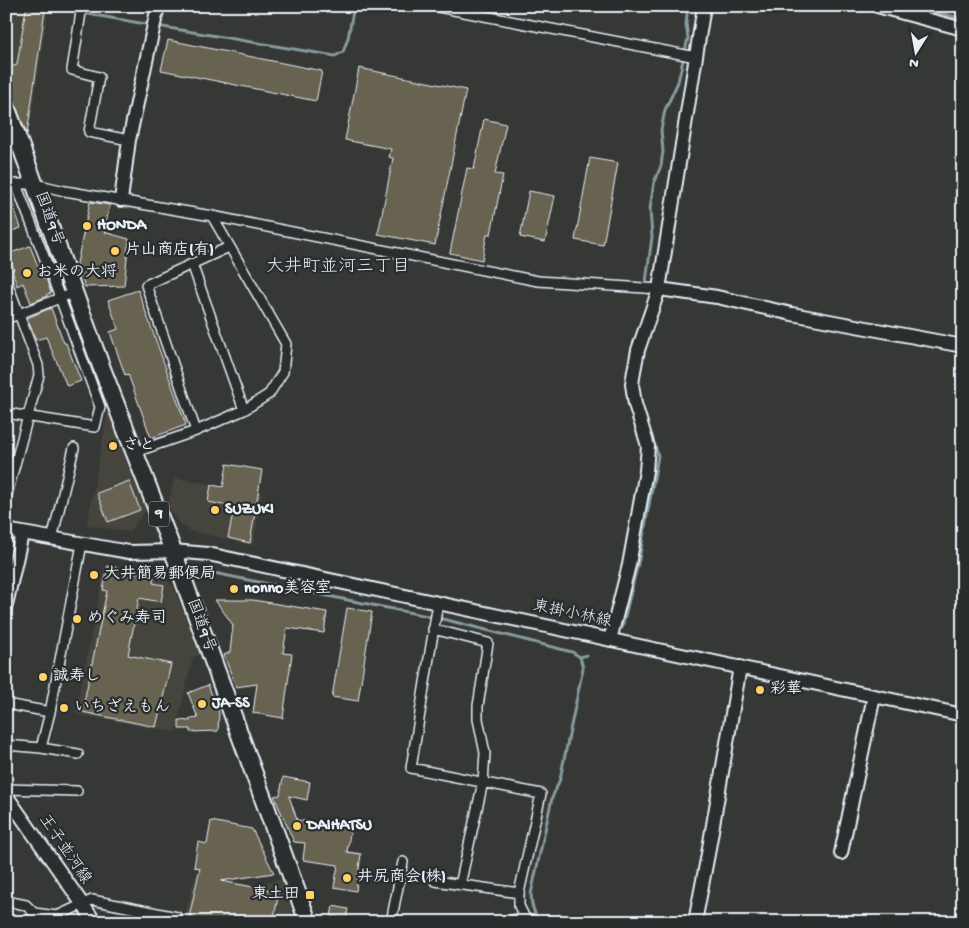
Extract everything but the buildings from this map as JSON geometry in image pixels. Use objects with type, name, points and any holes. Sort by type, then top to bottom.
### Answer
[{"type":"highway","name":"国道9号","points":[[6,106],[35,184],[68,295],[104,375],[173,551],[308,922]]},
{"type":"street","points":[[82,6],[72,70],[99,76],[89,132],[129,140]]},
{"type":"street","points":[[121,200],[129,140],[158,6]]},
{"type":"street","points":[[432,6],[696,57]]},
{"type":"street","points":[[610,640],[629,565],[646,471],[648,446],[635,404],[632,384],[638,350],[659,289],[704,6]]},
{"type":"street","points":[[877,6],[963,29]]},
{"type":"street","points":[[6,188],[16,184],[35,184],[212,216],[538,281],[659,289],[717,297],[792,314],[963,346]]},
{"type":"street","points":[[6,413],[95,427],[100,407],[68,295],[16,184]]},
{"type":"street","points":[[135,452],[196,431],[244,410],[269,394],[283,372],[286,344],[212,216]]},
{"type":"street","points":[[196,431],[146,285],[229,247]]},
{"type":"street","points":[[192,264],[244,410]]},
{"type":"street","points":[[6,279],[38,365],[39,375],[6,498]]},
{"type":"street","points":[[6,319],[68,295]]},
{"type":"street","points":[[52,539],[74,448]]},
{"type":"street","name":"東掛小林線","points":[[6,530],[129,552],[173,551],[208,554],[963,714]]},
{"type":"street","points":[[6,605],[22,534]]},
{"type":"street","points":[[41,748],[50,712],[82,544]]},
{"type":"street","points":[[438,602],[411,768],[541,794],[519,893],[519,906],[526,919],[513,920],[513,922]]},
{"type":"street","points":[[433,629],[488,643],[478,706],[478,719],[485,752],[482,782],[460,885]]},
{"type":"street","points":[[695,922],[740,667]]},
{"type":"street","points":[[842,853],[874,696]]},
{"type":"street","points":[[6,704],[50,712]]},
{"type":"street","points":[[6,745],[78,754]]},
{"type":"street","points":[[6,789],[77,791]]},
{"type":"street","name":"王子並河線","points":[[6,795],[95,922]]},
{"type":"street","points":[[391,922],[404,862]]},
{"type":"street","points":[[435,881],[519,893]]},
{"type":"street","points":[[6,901],[26,905],[33,917],[57,916],[92,900],[177,917],[176,922]]},
{"type":"shaded area","points":[[6,6],[30,6],[48,10],[30,126],[23,127],[6,83]]},
{"type":"shaded area","name":"さと","points":[[112,412],[147,509],[129,532],[87,525],[107,415]]},
{"type":"shaded area","name":"SUZUKI","points":[[174,478],[262,493],[253,545],[190,531],[179,523],[168,506]]},
{"type":"shaded area","points":[[106,564],[157,572],[173,586],[201,655],[193,657],[175,732],[75,714]]},
{"type":"shaded area","points":[[196,874],[252,885],[283,879],[295,922],[183,922]]},
{"type":"waterway","points":[[43,6],[151,25]]},
{"type":"waterway","points":[[157,26],[335,56],[343,52],[348,38],[354,6]]},
{"type":"waterway","points":[[646,282],[652,237],[650,209],[654,182],[661,166],[663,151],[661,130],[665,110],[678,82],[688,38],[686,24],[688,6]]},
{"type":"waterway","points":[[913,6],[963,19]]},
{"type":"waterway","points":[[622,628],[639,559],[658,456],[655,445]]},
{"type":"waterway","points":[[209,572],[447,620],[572,652],[580,657],[583,668],[560,779],[552,798],[531,894],[532,905],[538,922]]},
{"type":"waterway","points":[[580,657],[587,655]]},
{"type":"place","name":"HONDA","points":[[87,226]]},
{"type":"place","name":"片山商店(有)","points":[[115,251]]},
{"type":"place","name":"お米の大将","points":[[27,273]]},
{"type":"place","name":"さと","points":[[113,446]]},
{"type":"place","name":"SUZUKI","points":[[215,510]]},
{"type":"place","name":"大井簡易郵便局","points":[[94,575]]},
{"type":"place","name":"nonno美容室","points":[[234,589]]},
{"type":"place","name":"めぐみ寿司","points":[[77,619]]},
{"type":"place","name":"誠寿し","points":[[43,677]]},
{"type":"place","name":"彩華","points":[[760,690]]},
{"type":"place","name":"JA-SS","points":[[202,704]]},
{"type":"place","name":"いちざえもん","points":[[64,708]]},
{"type":"place","name":"DAIHATSU","points":[[297,826]]},
{"type":"place","name":"井尻商会(株)","points":[[347,878]]},
{"type":"place","name":"東土田","points":[[310,895]]},
{"type":"district","name":"大井町並河三丁目","points":[[338,267]]}]
